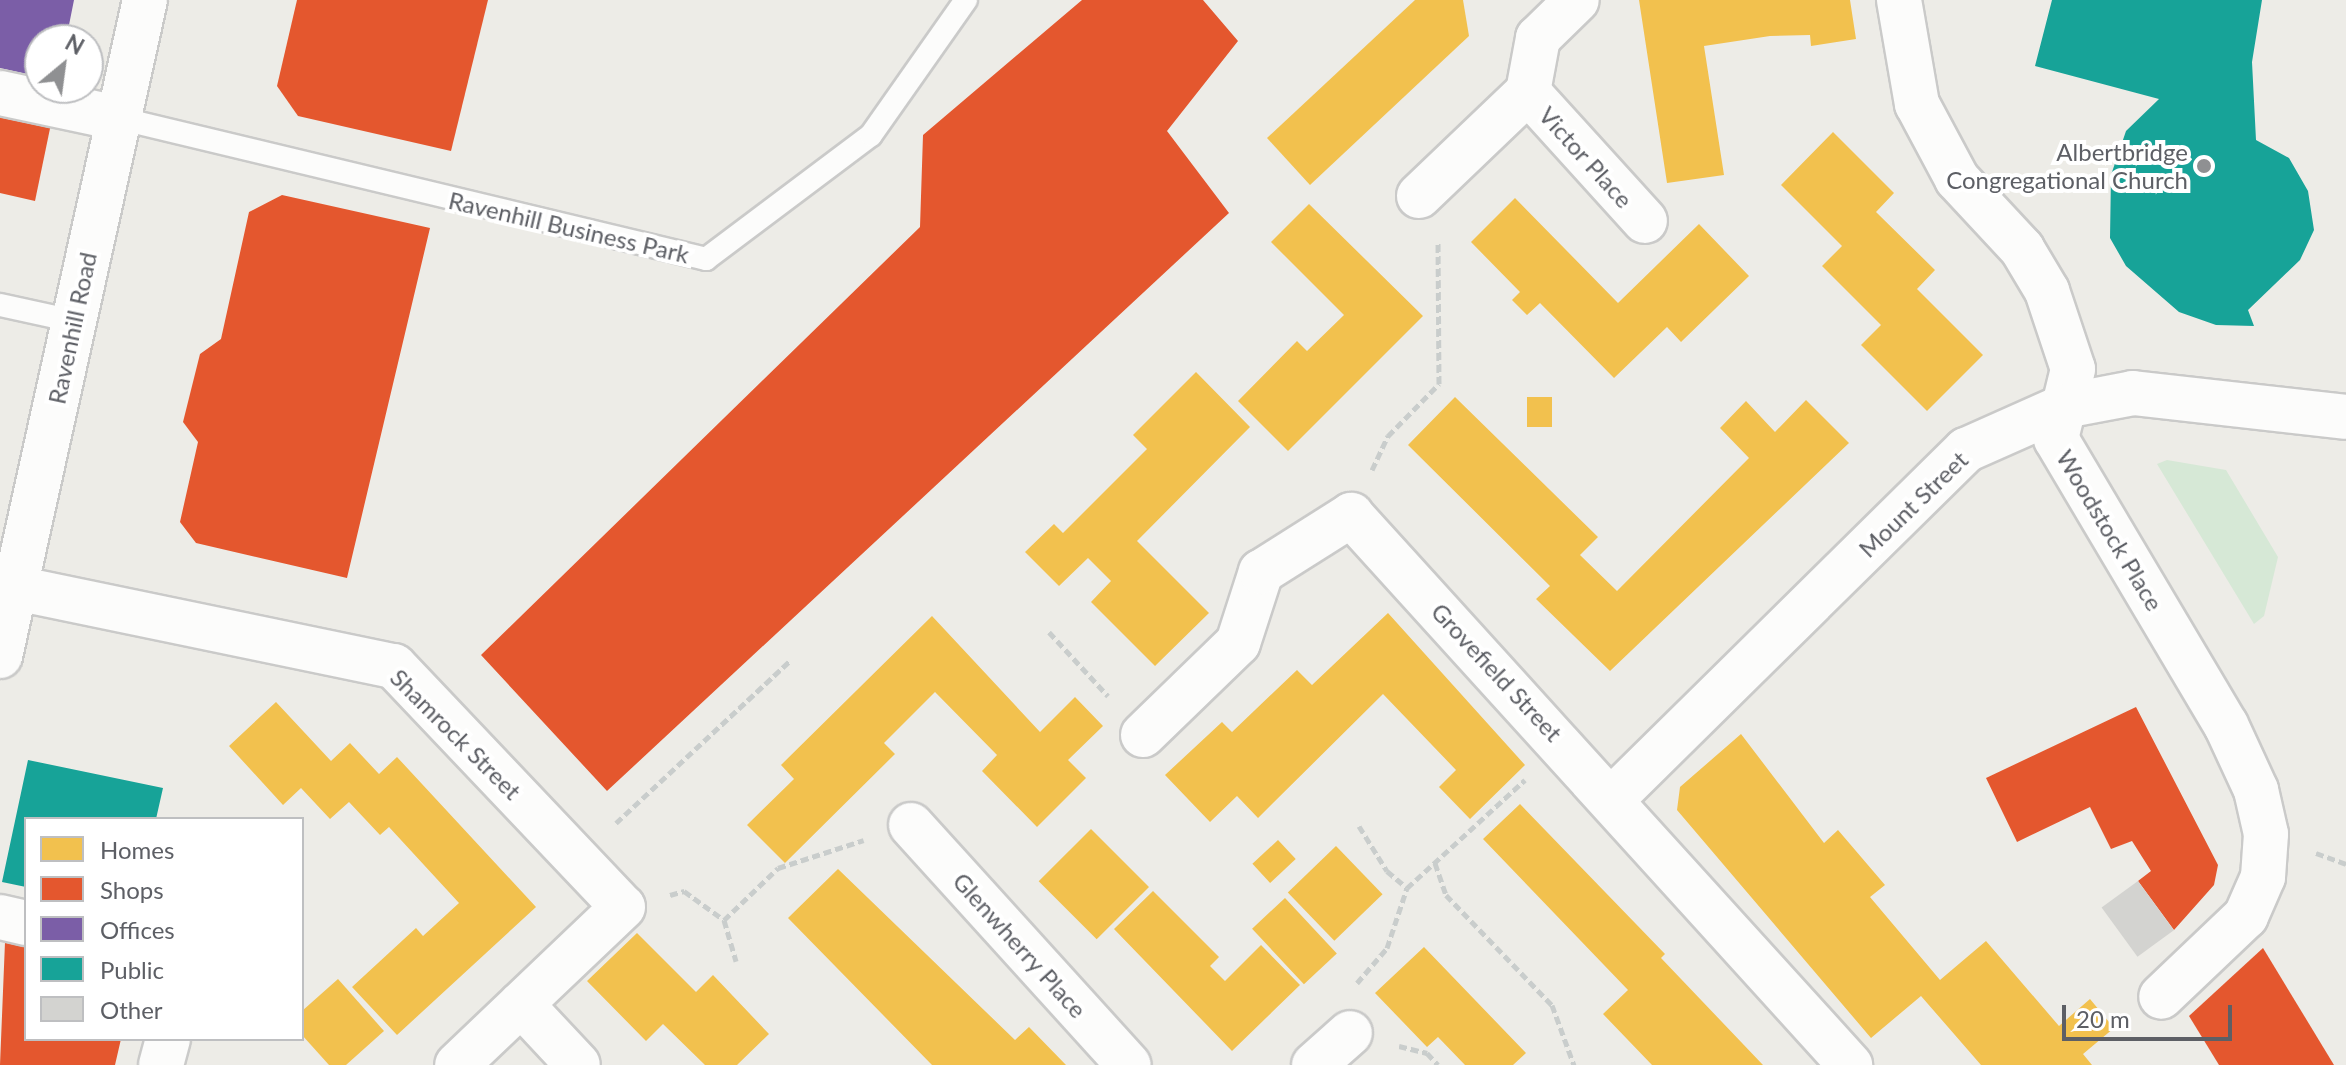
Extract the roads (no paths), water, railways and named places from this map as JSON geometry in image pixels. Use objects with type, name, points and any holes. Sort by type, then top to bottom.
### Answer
[{"type":"street","name":"Ravenhill Road","points":[[0,656],[145,0]]},
{"type":"street","name":"Victor Place","points":[[1419,196],[1528,92],[1538,38],[1577,0]]},
{"type":"street","name":"Woodstock Place","points":[[1899,0],[1917,104],[1957,179],[2022,249],[2047,291],[2073,369],[2056,439],[2226,725],[2256,790],[2266,834],[2263,877],[2246,916],[2161,997]]},
{"type":"street","name":"Victor Place","points":[[1528,92],[1645,221]]},
{"type":"street","points":[[0,93],[118,118]]},
{"type":"street","name":"Mount Street","points":[[1613,798],[1966,450],[2065,406],[2133,393],[2346,417]]},
{"type":"street","name":"Grovefield Street","points":[[1143,735],[1238,643],[1261,572],[1351,515],[1613,798],[1850,1065]]},
{"type":"street","name":"Shamrock Street","points":[[16,588],[394,666],[623,907],[521,1004]]},
{"type":"street","name":"Glenwherry Place","points":[[911,825],[1129,1065]]},
{"type":"street","points":[[0,917],[24,923]]},
{"type":"street","points":[[457,1065],[521,1004],[578,1065]]},
{"type":"street","points":[[1314,1065],[1350,1033]]},
{"type":"street","points":[[161,1065],[167,1041]]},
{"type":"lane","name":"Ravenhill Business Park","points":[[118,118],[706,259],[871,135],[966,0]]},
{"type":"lane","points":[[0,305],[74,321]]},
{"type":"place","name":"Albertbridge Congregational Church","points":[[2204,166]]}]
